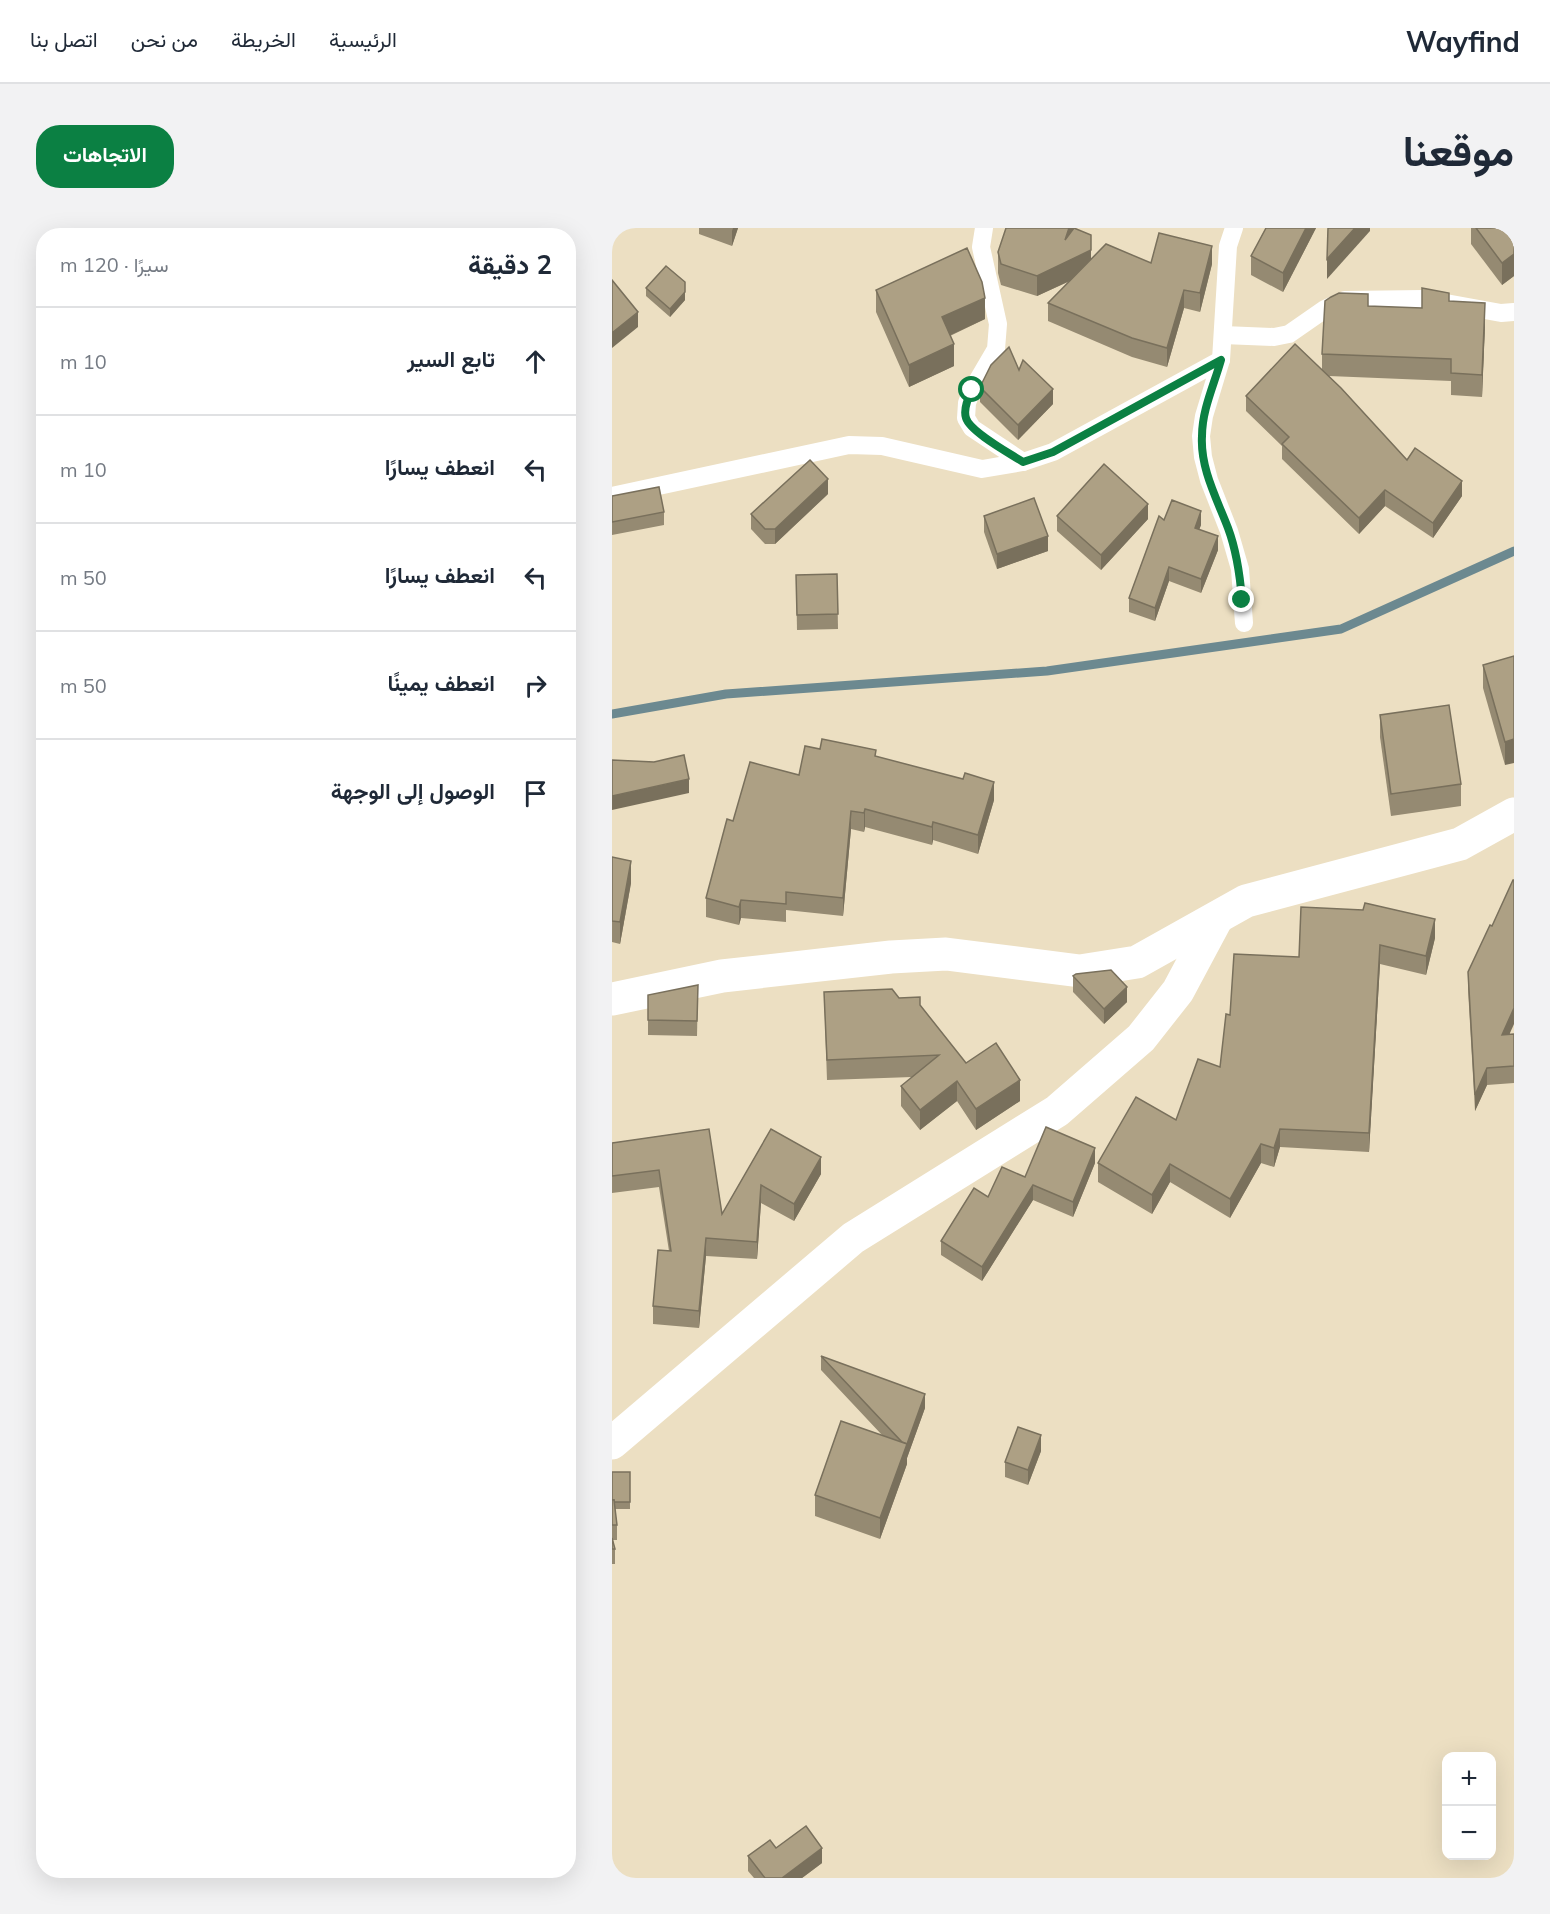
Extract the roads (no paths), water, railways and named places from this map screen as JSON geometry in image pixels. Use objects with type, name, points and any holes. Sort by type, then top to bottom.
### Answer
[{"type":"street","points":[[612,999],[722,976],[891,957],[946,954],[1080,971],[1137,962],[1246,901],[1460,844],[1514,814]]},
{"type":"street","points":[[612,1443],[853,1238],[1057,1112],[1141,1038],[1178,991],[1216,918]]},
{"type":"lane","points":[[984,228],[981,247],[998,324],[996,349],[972,390],[967,403],[966,418],[972,428],[1023,462]]},
{"type":"lane","points":[[1234,228],[1228,246],[1221,360],[1204,416],[1202,436],[1203,457],[1209,480],[1229,531],[1240,569],[1244,623]]},
{"type":"lane","points":[[1223,335],[1274,337],[1289,334],[1325,309],[1345,300],[1424,299],[1501,313],[1514,312]]},
{"type":"lane","points":[[612,496],[849,445],[882,446],[982,469],[1023,462],[1053,452],[1221,360]]},
{"type":"waterway","points":[[612,714],[726,694],[1047,671],[1341,629],[1514,551]]}]
